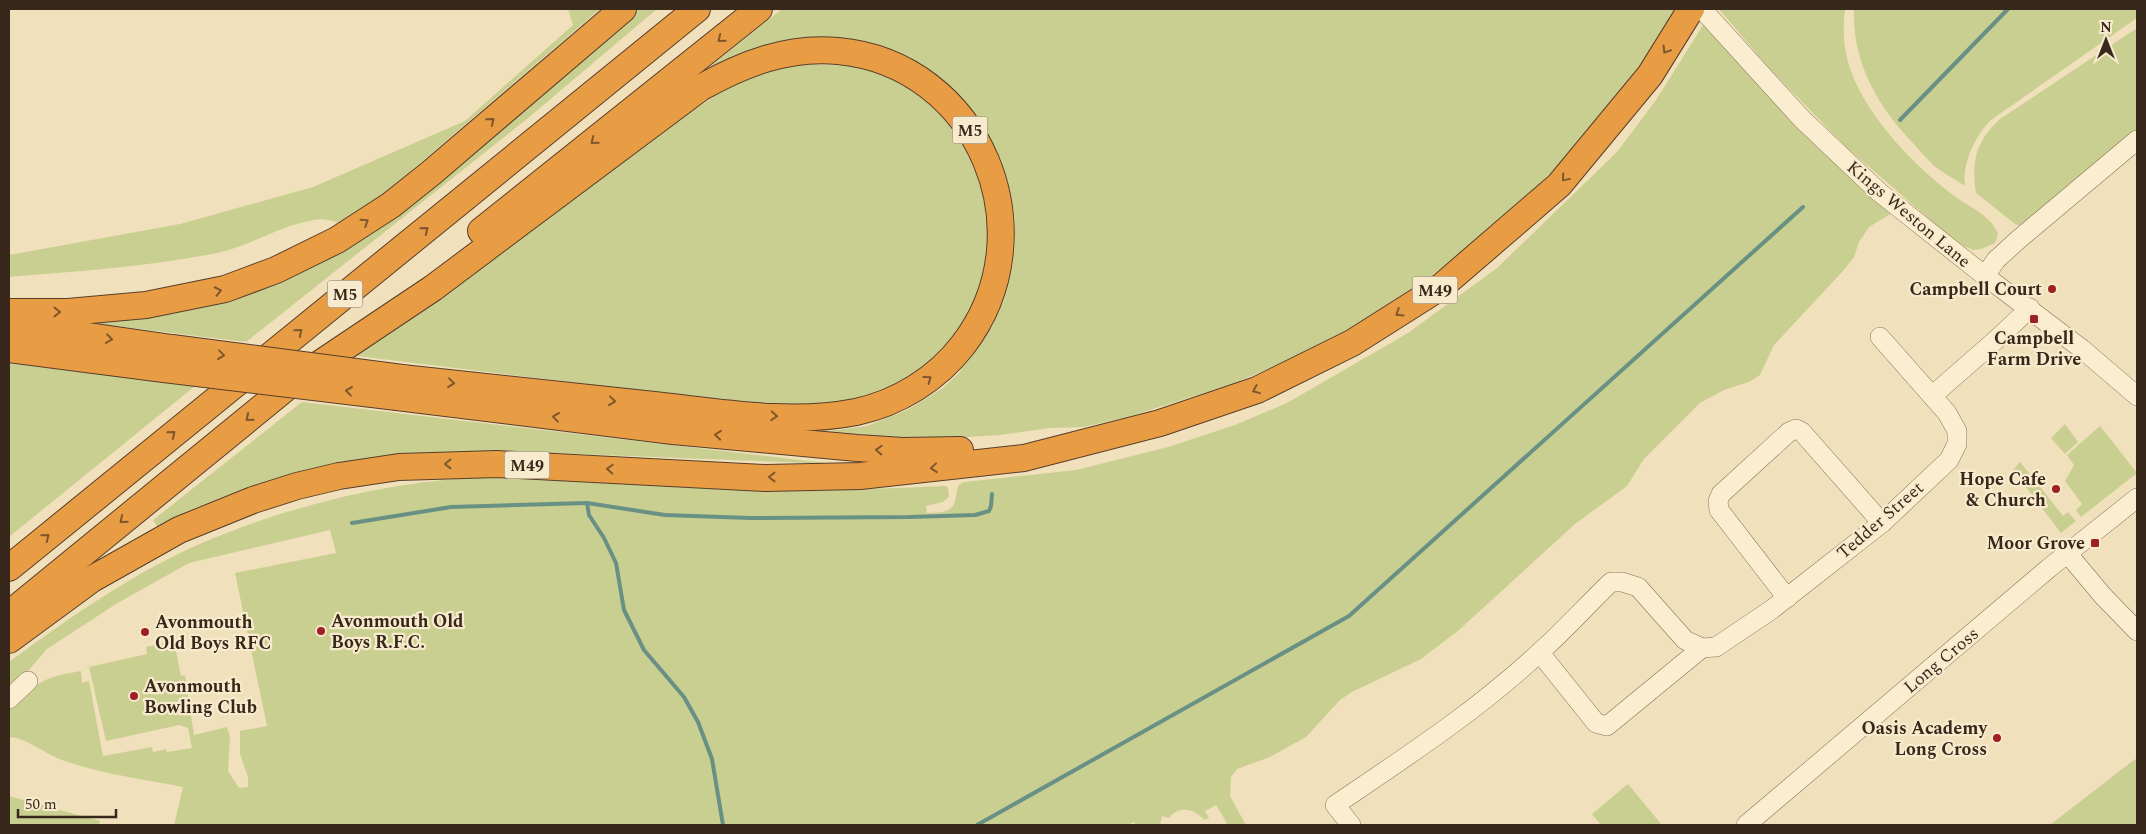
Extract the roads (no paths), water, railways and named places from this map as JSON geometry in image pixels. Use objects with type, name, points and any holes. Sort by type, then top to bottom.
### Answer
[{"type":"highway","points":[[9,312],[68,312],[146,306],[225,289],[276,270],[328,245],[391,205],[624,9]]},
{"type":"highway","name":"M5","points":[[9,568],[697,9]]},
{"type":"highway","name":"M5","points":[[9,614],[286,387],[759,9]]},
{"type":"highway","name":"M49","points":[[9,640],[92,579],[179,530],[236,506],[297,486],[370,470],[440,464],[497,464],[764,478],[860,476],[1024,458],[1160,423],[1257,390],[1352,343],[1442,286],[1559,185],[1650,75],[1691,9]]},
{"type":"highway","name":"M5","points":[[286,387],[433,288],[700,88],[723,75],[757,61],[798,51],[838,51],[878,59],[895,66],[946,101],[974,136],[991,170],[1000,208],[1002,232],[997,277],[989,301],[979,322],[949,361],[922,383],[887,403],[843,414],[796,417],[400,388]]},
{"type":"highway","name":"M5","points":[[9,325],[168,358]]},
{"type":"highway","name":"M5","points":[[9,349],[168,358],[400,388],[672,431],[857,448],[903,451],[976,449],[1085,441]]},
{"type":"street","name":"Kings Weston Lane","points":[[1702,9],[1802,119],[1880,192],[1985,276],[2082,349],[2137,396]]},
{"type":"street","points":[[1985,276],[1996,260],[2019,239],[2137,140]]},
{"type":"street","points":[[1932,396],[2030,308]]},
{"type":"street","name":"Tedder Street","points":[[1702,648],[1716,647],[1787,598],[1882,523],[1949,460],[1955,450],[1958,438],[1954,425],[1932,396],[1880,337]]},
{"type":"street","points":[[1787,598],[1719,510],[1718,501],[1721,494],[1789,432],[1796,430],[1802,432],[1882,523]]},
{"type":"street","name":"Long Cross","points":[[1746,825],[2067,553],[2137,498]]},
{"type":"street","points":[[2067,553],[2103,596],[2137,631]]},
{"type":"street","points":[[1351,825],[1335,805],[1422,746],[1481,702],[1540,653],[1611,582],[1622,582],[1638,587],[1685,640],[1702,648],[1607,726],[1596,723],[1540,653]]},
{"type":"street","points":[[9,699],[28,681]]},
{"type":"waterway","points":[[1900,120],[2008,9]]},
{"type":"waterway","points":[[977,825],[1349,616],[1803,207]]},
{"type":"waterway","points":[[723,825],[712,759],[698,722],[684,697],[644,650],[624,610],[616,563],[604,538],[589,515],[587,503],[665,515],[750,518],[909,517],[975,515],[989,511],[992,494]]},
{"type":"waterway","points":[[352,523],[451,507],[587,503]]},
{"type":"place","name":"Campbell Court","points":[[2052,289]]},
{"type":"place","name":"Campbell Farm Drive","points":[[2034,319]]},
{"type":"place","name":"Hope Cafe & Church","points":[[2056,489]]},
{"type":"place","name":"Moor Grove","points":[[2095,543]]},
{"type":"place","name":"Avonmouth Old Boys R.F.C.","points":[[321,631]]},
{"type":"place","name":"Avonmouth Old Boys RFC","points":[[145,632]]},
{"type":"place","name":"Avonmouth Bowling Club","points":[[134,696]]},
{"type":"place","name":"Oasis Academy Long Cross","points":[[1997,738]]}]
